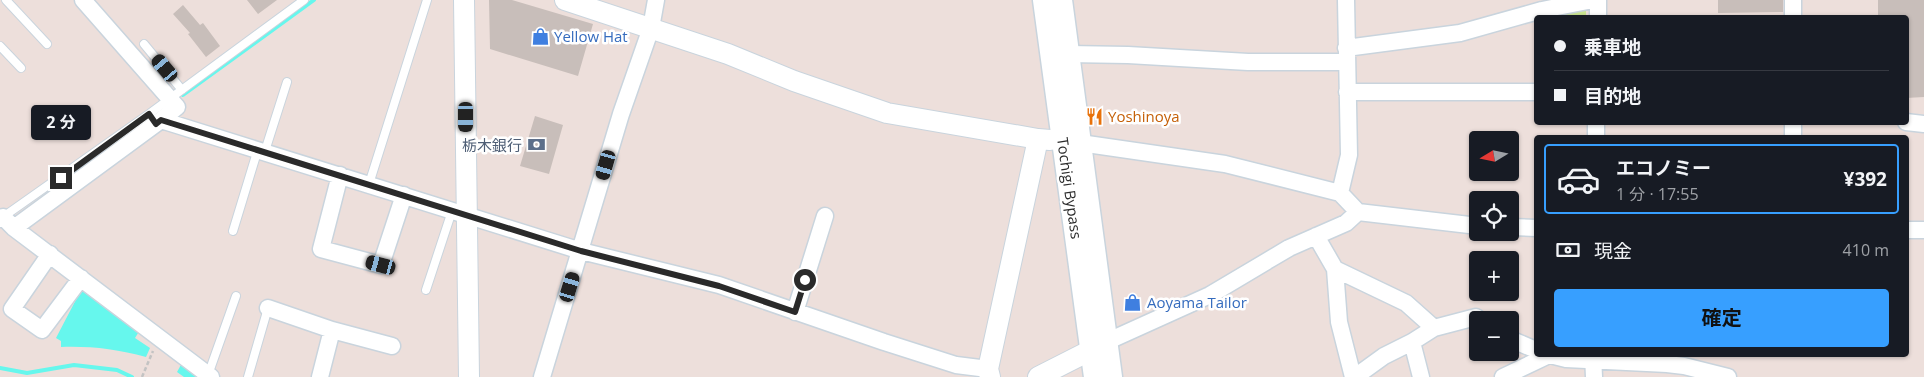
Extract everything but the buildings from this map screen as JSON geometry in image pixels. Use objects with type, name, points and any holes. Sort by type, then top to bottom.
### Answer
[{"type":"main road","name":"Tochigi Bypass","points":[[1044,0],[1072,142],[1099,346],[1110,377]]},
{"type":"main road","name":"Tochigi Bypass","points":[[1061,0],[1068,54],[1072,142]]},
{"type":"main road","name":"Tochigi Bypass","points":[[1095,377],[1099,346]]},
{"type":"street","points":[[6,221],[22,221],[155,119],[177,106],[176,94],[82,0]]},
{"type":"street","points":[[464,0],[459,212],[469,377]]},
{"type":"street","points":[[565,0],[728,54],[794,81],[887,113],[1038,139],[1072,142],[1225,164],[1340,193],[1358,212],[1469,225]]},
{"type":"street","points":[[542,377],[621,114],[651,28],[656,0]]},
{"type":"street","points":[[1340,193],[1349,155],[1346,0]]},
{"type":"street","points":[[1068,54],[1248,62],[1347,55],[1460,33],[1542,10],[1593,0]]},
{"type":"street","points":[[1598,0],[1598,15]]},
{"type":"street","points":[[1793,0],[1793,15]]},
{"type":"street","points":[[1347,92],[1534,92]]},
{"type":"street","points":[[155,119],[261,150],[581,251],[719,286],[956,365],[989,373],[1038,139]]},
{"type":"street","points":[[1909,122],[1924,124]]},
{"type":"street","points":[[340,175],[321,249],[381,265],[404,195]]},
{"type":"street","points":[[1038,377],[1099,346],[1210,295],[1288,248],[1346,223],[1358,212]]},
{"type":"street","points":[[795,312],[825,216]]},
{"type":"street","points":[[6,221],[210,376]]},
{"type":"street","points":[[1519,227],[1534,228]]},
{"type":"street","points":[[1909,230],[1924,230]]},
{"type":"street","points":[[1316,236],[1335,269],[1339,322],[1354,377],[1384,356],[1434,328],[1469,319]]},
{"type":"street","points":[[50,254],[12,309],[42,330],[81,278]]},
{"type":"street","points":[[1335,269],[1406,303],[1434,328]]},
{"type":"street","points":[[268,308],[332,330],[392,346]]},
{"type":"street","points":[[320,377],[332,330]]},
{"type":"street","points":[[1412,342],[1421,377]]},
{"type":"street","points":[[1519,343],[1534,349]]},
{"type":"street","points":[[1503,377],[1546,357]]},
{"type":"street","points":[[1558,357],[1667,364],[1684,366],[1728,377]]},
{"type":"street","points":[[1593,358],[1594,377]]},
{"type":"lane","points":[[6,0],[47,44]]},
{"type":"lane","points":[[144,44],[176,94],[304,0]]},
{"type":"lane","points":[[369,184],[427,0]]},
{"type":"lane","points":[[0,46],[21,68]]},
{"type":"lane","points":[[233,231],[287,82]]},
{"type":"lane","points":[[426,290],[459,212]]},
{"type":"lane","points":[[210,376],[236,296]]},
{"type":"lane","points":[[248,377],[268,308]]},
{"type":"path","points":[[142,377],[150,357]]},
{"type":"green space","points":[[1586,8],[1586,15],[1558,15]]},
{"type":"water","points":[[81,290],[92,294],[140,330],[135,338],[150,348],[146,357],[103,349],[61,347],[61,341],[56,338]]},
{"type":"water","points":[[182,363],[202,377],[184,377],[177,372]]},
{"type":"waterway","points":[[183,95],[314,0]]},
{"type":"waterway","points":[[0,368],[27,373],[74,365],[117,370],[132,377]]},
{"type":"place","name":"Yellow Hat","points":[[540,36]]},
{"type":"place","name":"Yoshinoya","points":[[1094,116]]},
{"type":"place","name":"栃木銀行","points":[[536,145]]},
{"type":"place","name":"Aoyama Tailor","points":[[1133,302]]},
{"type":"route","points":[[61,178],[149,114],[156,124],[161,120],[581,251],[719,286],[795,312],[805,280]]}]
